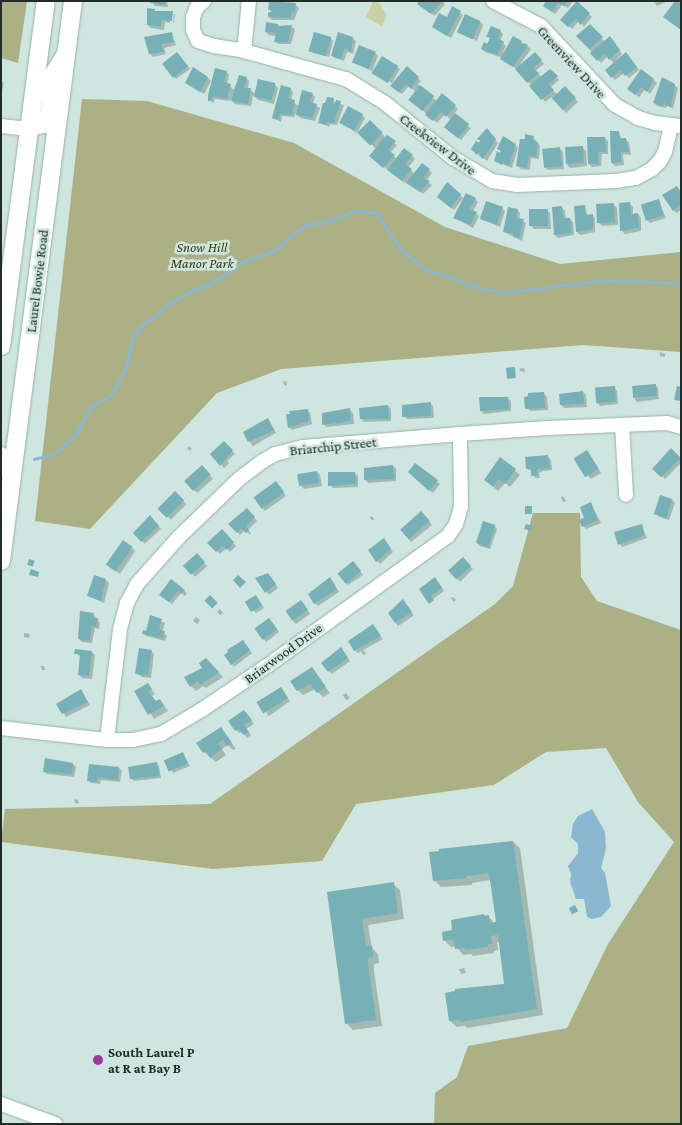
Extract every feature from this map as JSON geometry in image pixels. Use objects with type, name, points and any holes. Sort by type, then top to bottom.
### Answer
[{"type":"main road","name":"Laurel Bowie Road","points":[[1,346],[46,1]]},
{"type":"main road","name":"Laurel Bowie Road","points":[[1,560],[73,1]]},
{"type":"street","name":"Creekview Drive","points":[[204,1],[197,7],[193,17],[193,30],[196,38],[204,44],[244,51],[333,75],[353,83],[385,103],[457,160],[482,177],[503,184],[616,181],[641,176],[652,169],[665,152],[676,126]]},
{"type":"street","points":[[244,51],[249,1]]},
{"type":"street","name":"Greenview Drive","points":[[493,1],[542,26],[615,105],[638,118],[676,126]]},
{"type":"street","points":[[1,126],[29,129],[44,126],[48,110],[50,76],[66,52]]},
{"type":"street","name":"Briarchip Street","points":[[108,740],[120,629],[133,592],[144,574],[179,537],[239,479],[263,461],[290,450],[460,434],[667,423],[681,427]]},
{"type":"street","points":[[622,425],[626,495]]},
{"type":"street","name":"Briarwood Drive","points":[[1,728],[108,740],[141,739],[173,728],[267,666],[444,540],[454,528],[461,507],[460,434]]},
{"type":"street","points":[[1,454],[11,481]]},
{"type":"street","points":[[1,1104],[55,1124]]},
{"type":"green space","points":[[1,1],[27,1],[18,63],[1,58]]},
{"type":"green space","points":[[373,1],[379,3],[387,15],[382,26],[366,17]]},
{"type":"green space","name":"Snow Hill Manor Park","points":[[82,99],[147,101],[294,143],[445,227],[560,264],[681,252],[681,352],[583,345],[281,369],[217,393],[90,529],[35,521]]},
{"type":"green space","points":[[533,513],[580,513],[581,577],[597,601],[681,630],[681,1124],[434,1124],[435,1093],[457,1077],[468,1046],[567,1028],[608,944],[674,842],[638,802],[606,748],[546,752],[494,785],[356,804],[322,861],[213,869],[1,842],[5,809],[210,804],[495,604],[513,586]]},
{"type":"water","points":[[592,809],[605,832],[606,849],[601,868],[605,873],[611,906],[601,917],[592,919],[587,917],[584,899],[576,899],[570,882],[571,874],[568,866],[578,853],[578,844],[571,837],[573,824],[578,816]]},
{"type":"building","points":[[150,1],[166,1],[165,5],[150,3]]},
{"type":"building","points":[[269,1],[296,3],[295,12],[292,11],[291,18],[268,17],[268,13],[274,10],[268,10]]},
{"type":"building","points":[[419,1],[442,1],[431,14],[417,4]]},
{"type":"building","points":[[546,1],[568,1],[564,6],[558,3],[552,12],[543,6]]},
{"type":"building","points":[[577,1],[590,13],[580,25],[576,19],[568,27],[560,20]]},
{"type":"building","points":[[675,1],[681,3],[681,30],[663,17]]},
{"type":"building","points":[[452,6],[461,11],[447,36],[432,27],[439,13],[447,17]]},
{"type":"building","points":[[147,8],[155,9],[155,11],[173,11],[172,21],[162,20],[161,27],[147,25]]},
{"type":"building","points":[[465,14],[481,21],[472,39],[457,32]]},
{"type":"building","points":[[266,22],[278,24],[278,26],[292,25],[288,42],[274,42],[276,33],[265,32]]},
{"type":"building","points":[[590,24],[603,37],[589,49],[576,36]]},
{"type":"building","points":[[491,26],[501,30],[498,38],[504,42],[497,55],[481,49],[484,42],[487,44],[490,38],[486,37]]},
{"type":"building","points":[[172,32],[174,42],[161,44],[164,52],[149,54],[144,37]]},
{"type":"building","points":[[314,32],[331,37],[326,56],[308,51]]},
{"type":"building","points":[[338,32],[353,37],[351,52],[345,48],[341,59],[331,56]]},
{"type":"building","points":[[513,36],[522,41],[520,45],[524,43],[528,45],[513,67],[500,59]]},
{"type":"building","points":[[610,36],[620,50],[609,60],[605,54],[597,61],[590,53]]},
{"type":"building","points":[[359,45],[376,52],[369,69],[352,63]]},
{"type":"building","points":[[177,52],[188,66],[173,78],[162,64]]},
{"type":"building","points":[[535,52],[542,60],[533,68],[539,73],[527,83],[515,69]]},
{"type":"building","points":[[626,52],[637,67],[625,76],[621,70],[611,78],[605,70]]},
{"type":"building","points":[[382,56],[398,66],[388,83],[371,73]]},
{"type":"building","points":[[407,66],[419,77],[411,89],[406,84],[399,92],[390,86]]},
{"type":"building","points":[[193,67],[208,77],[200,92],[185,83]]},
{"type":"building","points":[[215,68],[227,71],[224,82],[231,84],[227,99],[215,96],[212,97],[211,101],[208,101],[208,95]]},
{"type":"building","points":[[550,69],[558,76],[548,84],[554,90],[541,100],[529,86]]},
{"type":"building","points":[[641,69],[654,79],[647,92],[641,87],[635,95],[627,89]]},
{"type":"building","points":[[239,75],[247,77],[244,88],[251,88],[248,104],[231,101]]},
{"type":"building","points":[[662,77],[675,84],[671,107],[665,105],[665,101],[663,106],[653,103]]},
{"type":"building","points":[[258,79],[276,83],[271,101],[254,97]]},
{"type":"building","points":[[281,85],[291,88],[288,98],[295,100],[292,115],[280,114],[278,120],[272,118]]},
{"type":"building","points":[[420,85],[434,96],[422,111],[408,100]]},
{"type":"building","points":[[565,86],[576,98],[563,110],[552,98]]},
{"type":"building","points":[[302,90],[313,93],[310,102],[317,104],[312,118],[296,115]]},
{"type":"building","points":[[442,93],[456,105],[446,117],[441,112],[433,121],[425,115]]},
{"type":"building","points":[[327,97],[334,98],[333,103],[335,104],[336,100],[341,101],[334,123],[327,122],[326,125],[318,123],[323,103],[325,103]]},
{"type":"building","points":[[348,106],[363,114],[354,131],[339,123]]},
{"type":"building","points":[[455,113],[469,124],[458,138],[444,127]]},
{"type":"building","points":[[370,120],[383,133],[370,145],[357,133]]},
{"type":"building","points":[[487,128],[496,139],[483,159],[479,156],[481,151],[477,155],[471,149],[476,141],[479,143],[481,141],[477,139]]},
{"type":"building","points":[[610,131],[619,131],[620,138],[626,138],[629,152],[621,152],[621,162],[611,163]]},
{"type":"building","points":[[525,134],[534,136],[533,141],[538,142],[536,157],[529,156],[527,168],[516,166],[520,139],[525,139]]},
{"type":"building","points":[[387,135],[396,141],[388,150],[395,155],[383,168],[369,156]]},
{"type":"building","points":[[503,136],[516,144],[509,166],[504,164],[504,160],[502,165],[494,161],[497,151],[500,153],[501,151],[497,149]]},
{"type":"building","points":[[587,137],[605,137],[606,152],[598,152],[599,164],[588,164]]},
{"type":"building","points":[[583,146],[584,163],[566,164],[565,147]]},
{"type":"building","points":[[560,147],[562,166],[544,168],[542,149]]},
{"type":"building","points":[[404,148],[413,155],[405,164],[412,169],[402,181],[387,170]]},
{"type":"building","points":[[422,163],[430,169],[423,178],[430,181],[420,192],[406,183]]},
{"type":"building","points":[[447,182],[461,194],[451,208],[437,197]]},
{"type":"building","points":[[677,186],[681,192],[681,205],[673,211],[662,195]]},
{"type":"building","points":[[466,193],[476,198],[470,209],[477,212],[470,225],[453,218]]},
{"type":"building","points":[[659,199],[664,215],[646,221],[641,205]]},
{"type":"building","points":[[486,201],[503,207],[497,225],[480,219]]},
{"type":"building","points":[[630,202],[631,217],[632,214],[638,213],[639,228],[620,231],[619,203]]},
{"type":"building","points":[[614,203],[615,222],[597,223],[596,204]]},
{"type":"building","points":[[585,205],[586,215],[593,214],[593,229],[576,232],[574,206]]},
{"type":"building","points":[[562,206],[563,218],[570,218],[572,233],[554,235],[552,207]]},
{"type":"building","points":[[508,207],[518,209],[516,218],[524,219],[519,238],[513,237],[514,234],[503,232]]},
{"type":"building","points":[[529,209],[548,209],[548,226],[529,226]]},
{"type":"building","points":[[515,367],[516,378],[507,379],[506,368]]},
{"type":"building","points":[[656,384],[657,396],[633,398],[632,386]]},
{"type":"building","points":[[615,386],[616,402],[596,403],[595,387]]},
{"type":"building","points":[[677,386],[681,387],[681,401],[674,400]]},
{"type":"building","points":[[583,391],[584,404],[560,405],[559,394]]},
{"type":"building","points":[[544,392],[545,408],[525,409],[524,397],[528,396],[528,393]]},
{"type":"building","points":[[479,397],[508,397],[509,409],[480,411]]},
{"type":"building","points":[[431,402],[431,416],[402,417],[402,405]]},
{"type":"building","points":[[388,405],[389,419],[360,419],[359,408]]},
{"type":"building","points":[[350,408],[351,421],[322,425],[322,413]]},
{"type":"building","points":[[308,409],[309,421],[288,428],[286,414],[290,414],[289,411]]},
{"type":"building","points":[[268,418],[274,430],[248,442],[243,432]]},
{"type":"building","points":[[224,441],[233,450],[220,466],[210,454]]},
{"type":"building","points":[[671,448],[681,458],[661,477],[652,469]]},
{"type":"building","points":[[587,450],[599,469],[585,477],[573,458]]},
{"type":"building","points":[[548,455],[550,468],[539,469],[537,470],[538,475],[531,476],[531,469],[526,469],[525,457]]},
{"type":"building","points":[[500,457],[516,469],[505,484],[499,479],[493,487],[484,480]]},
{"type":"building","points":[[415,463],[438,480],[429,491],[408,472]]},
{"type":"building","points":[[202,465],[211,475],[193,491],[184,481]]},
{"type":"building","points":[[393,465],[394,479],[364,480],[364,468]]},
{"type":"building","points":[[317,471],[319,483],[299,486],[297,474]]},
{"type":"building","points":[[328,472],[355,472],[356,484],[328,486]]},
{"type":"building","points":[[276,481],[284,492],[262,509],[253,497]]},
{"type":"building","points":[[175,491],[184,500],[167,518],[157,509]]},
{"type":"building","points":[[660,495],[672,499],[666,518],[654,514]]},
{"type":"building","points":[[591,502],[598,520],[582,527],[579,520],[584,518],[580,507]]},
{"type":"building","points":[[525,506],[532,506],[532,514],[525,514]]},
{"type":"building","points":[[247,508],[255,517],[246,526],[249,530],[246,533],[241,528],[237,533],[228,524]]},
{"type":"building","points":[[421,511],[430,521],[409,539],[400,530]]},
{"type":"building","points":[[150,515],[159,526],[141,542],[133,533]]},
{"type":"building","points":[[483,521],[495,525],[488,547],[476,543]]},
{"type":"building","points":[[526,524],[533,526],[531,531],[524,529]]},
{"type":"building","points":[[642,524],[645,535],[618,545],[614,532]]},
{"type":"building","points":[[222,529],[234,542],[227,550],[223,546],[216,552],[207,543]]},
{"type":"building","points":[[384,538],[391,549],[376,562],[368,550]]},
{"type":"building","points":[[123,540],[133,547],[116,571],[106,565]]},
{"type":"building","points":[[197,553],[205,562],[191,575],[183,566]]},
{"type":"building","points":[[463,557],[471,566],[456,579],[448,570]]},
{"type":"building","points":[[29,559],[35,561],[33,567],[27,565]]},
{"type":"building","points":[[353,561],[361,571],[346,584],[337,574]]},
{"type":"building","points":[[31,569],[39,572],[38,577],[29,575]]},
{"type":"building","points":[[268,573],[276,584],[265,593],[255,578]]},
{"type":"building","points":[[94,575],[106,579],[101,601],[87,596]]},
{"type":"building","points":[[238,575],[246,582],[240,588],[233,580]]},
{"type":"building","points":[[330,577],[337,589],[314,604],[308,594]]},
{"type":"building","points":[[435,577],[442,588],[431,596],[434,600],[429,604],[419,589]]},
{"type":"building","points":[[171,579],[185,590],[181,594],[178,591],[169,602],[159,595]]},
{"type":"building","points":[[210,595],[218,603],[212,608],[204,601]]},
{"type":"building","points":[[256,595],[262,605],[251,612],[245,602]]},
{"type":"building","points":[[403,599],[412,612],[395,623],[388,613]]},
{"type":"building","points":[[301,600],[308,610],[292,621],[285,611]]},
{"type":"building","points":[[80,611],[94,613],[93,618],[98,618],[97,627],[92,626],[90,641],[78,639]]},
{"type":"building","points":[[150,615],[162,619],[159,630],[165,631],[163,638],[142,634],[143,630],[146,631]]},
{"type":"building","points":[[269,618],[277,629],[263,640],[254,629]]},
{"type":"building","points":[[373,624],[381,636],[354,651],[348,641]]},
{"type":"building","points":[[243,640],[250,650],[231,665],[224,655],[228,652],[227,650]]},
{"type":"building","points":[[341,647],[348,658],[328,672],[321,663]]},
{"type":"building","points":[[139,648],[152,650],[148,676],[135,674]]},
{"type":"building","points":[[75,649],[92,651],[89,676],[78,675],[80,654],[74,654]]},
{"type":"building","points":[[206,658],[219,672],[200,685],[198,681],[190,687],[184,677],[202,668],[199,663]]},
{"type":"building","points":[[312,667],[326,687],[317,693],[310,684],[297,691],[290,681]]},
{"type":"building","points":[[148,683],[152,689],[148,691],[149,693],[156,701],[160,699],[164,706],[148,715],[134,691]]},
{"type":"building","points":[[281,687],[288,698],[263,713],[256,702]]},
{"type":"building","points":[[81,689],[88,702],[62,714],[56,704]]},
{"type":"building","points":[[244,710],[252,720],[244,725],[249,732],[243,735],[239,729],[235,731],[228,721]]},
{"type":"building","points":[[221,727],[232,743],[227,746],[223,740],[218,743],[222,749],[210,758],[206,751],[203,753],[196,743]]},
{"type":"building","points":[[183,752],[188,763],[169,772],[164,761]]},
{"type":"building","points":[[45,758],[73,763],[72,774],[43,772]]},
{"type":"building","points":[[157,762],[159,776],[130,779],[128,767]]},
{"type":"building","points":[[89,764],[119,767],[118,780],[98,777],[97,782],[87,781]]},
{"type":"building","points":[[513,841],[537,1009],[460,1022],[459,1020],[449,1021],[445,993],[455,991],[455,989],[504,984],[498,935],[491,936],[492,944],[488,944],[488,947],[465,950],[465,948],[455,949],[453,939],[443,941],[442,932],[452,930],[451,920],[484,914],[484,916],[489,915],[490,923],[496,922],[489,873],[466,876],[466,878],[433,881],[429,852],[439,851],[439,849]]},
{"type":"building","points":[[394,882],[398,913],[362,919],[366,946],[372,946],[373,957],[368,958],[368,963],[376,1020],[345,1024],[327,892]]},
{"type":"building","points":[[575,905],[578,911],[572,914],[569,908]]},
{"type":"waterway","points":[[34,459],[54,454],[76,434],[91,407],[111,395],[126,368],[132,339],[140,327],[162,309],[184,294],[213,282],[244,261],[276,250],[284,241],[305,225],[330,221],[356,210],[376,213],[400,248],[423,268],[480,288],[505,292],[607,280],[681,283]]},
{"type":"place","name":"South Laurel P at R at Bay B","points":[[98,1060]]}]
